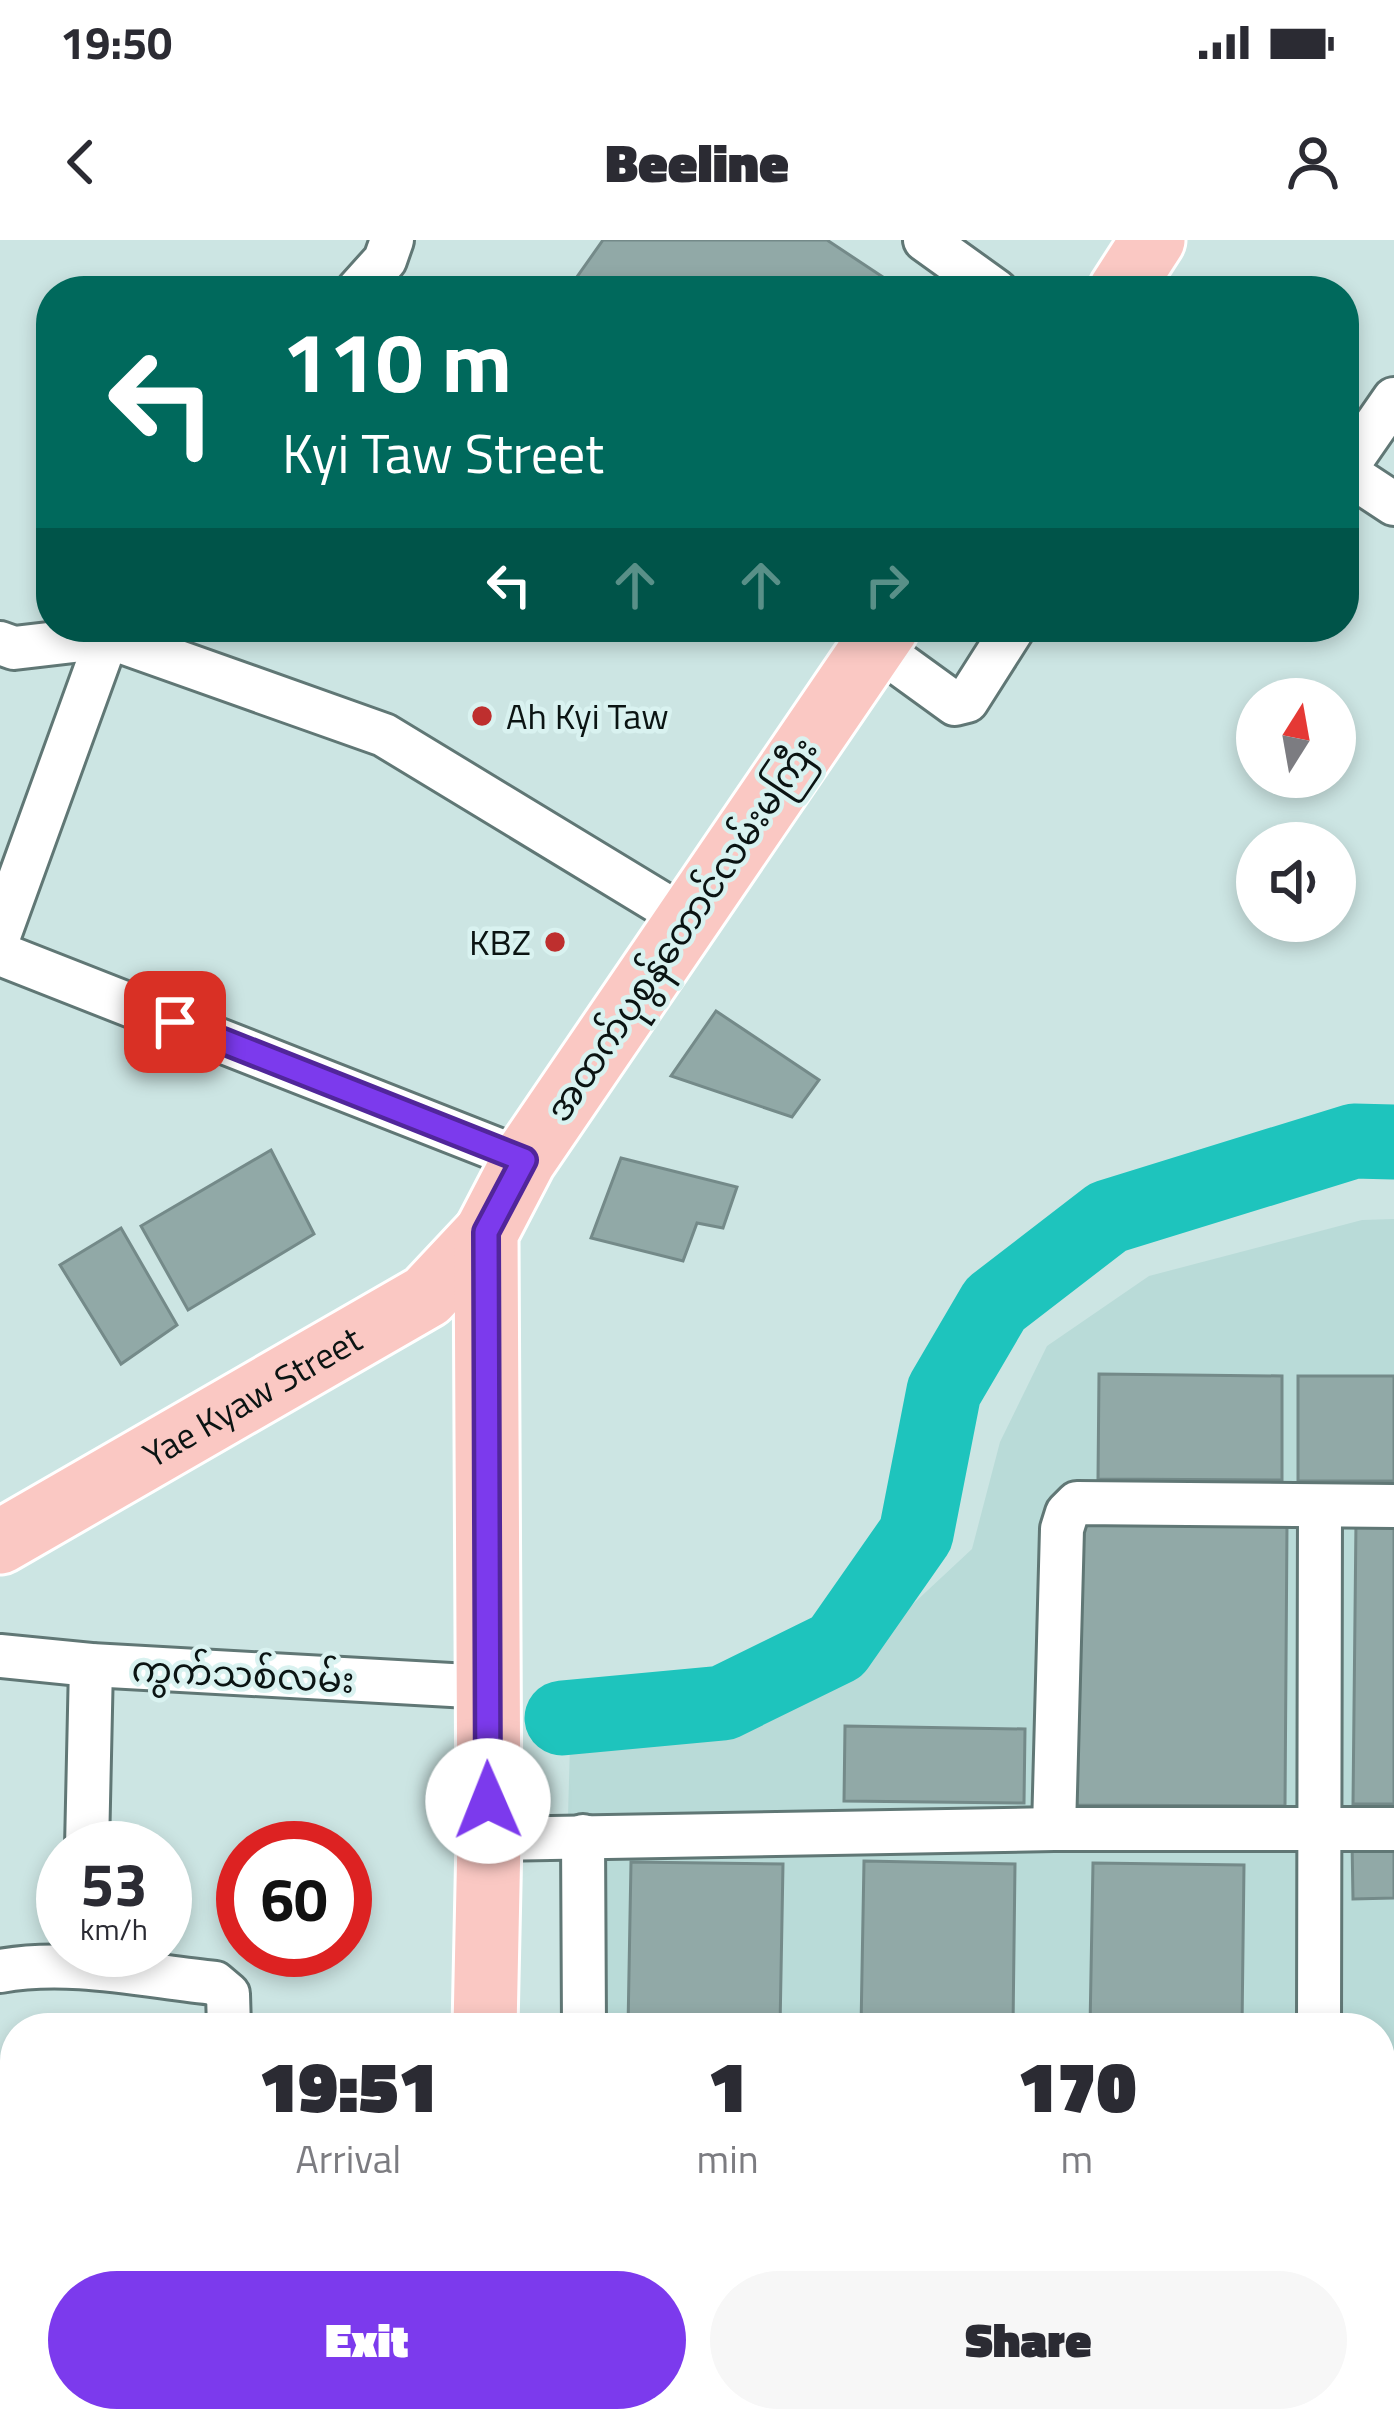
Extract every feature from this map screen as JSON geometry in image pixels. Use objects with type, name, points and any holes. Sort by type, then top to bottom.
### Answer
[{"type":"main road","points":[[1130,276],[1153,240]]},
{"type":"main road","name":"အထက်ပုစွန်တောင်လမ်းမကြီး","points":[[485,2013],[486,1232],[524,1160],[877,642]]},
{"type":"main road","name":"Yae Kyaw Street","points":[[0,1542],[427,1296],[486,1232]]},
{"type":"street","points":[[371,276],[385,260],[392,240]]},
{"type":"street","points":[[925,240],[975,276]]},
{"type":"street","points":[[1359,449],[1394,399]]},
{"type":"street","points":[[1359,481],[1394,504]]},
{"type":"street","points":[[0,643],[14,648],[50,642]]},
{"type":"street","points":[[0,933],[106,642]]},
{"type":"street","points":[[137,642],[384,735],[687,919]]},
{"type":"street","points":[[888,642],[955,704],[967,701],[1004,642]]},
{"type":"street","points":[[0,953],[524,1160]]},
{"type":"street","points":[[1054,1829],[1061,1529],[1077,1503],[1394,1506]]},
{"type":"street","points":[[1319,2013],[1320,1506]]},
{"type":"street","name":"ကွက်သစ်လမ်း","points":[[0,1656],[487,1687]]},
{"type":"street","points":[[88,1821],[91,1665]]},
{"type":"street","points":[[489,1840],[1054,1829],[1394,1829]]},
{"type":"street","points":[[583,1836],[584,2013]]},
{"type":"street","points":[[0,1971],[36,1965]]},
{"type":"street","points":[[185,1977],[215,1982],[229,2011]]},
{"type":"shaded area","points":[[1394,1219],[1394,2013],[562,2013],[570,1745],[735,1735],[854,1659],[972,1549],[1000,1442],[1047,1346],[1149,1276],[1362,1220]]},
{"type":"building","points":[[603,240],[827,240],[881,276],[578,276]]},
{"type":"building","points":[[716,1011],[819,1080],[792,1117],[671,1076]]},
{"type":"building","points":[[271,1150],[314,1234],[188,1310],[141,1226]]},
{"type":"building","points":[[621,1158],[737,1187],[723,1228],[697,1223],[683,1261],[591,1238]]},
{"type":"building","points":[[121,1228],[177,1325],[121,1364],[60,1265]]},
{"type":"building","points":[[1099,1374],[1282,1376],[1282,1480],[1098,1479]]},
{"type":"building","points":[[1298,1376],[1394,1376],[1394,1481],[1298,1481]]},
{"type":"building","points":[[1356,1521],[1394,1521],[1394,1804],[1353,1804]]},
{"type":"building","points":[[1079,1522],[1287,1524],[1285,1806],[1076,1805]]},
{"type":"building","points":[[845,1726],[1025,1729],[1024,1803],[844,1801]]},
{"type":"building","points":[[1352,1840],[1394,1840],[1394,1898],[1353,1899]]},
{"type":"building","points":[[864,1861],[1015,1864],[1013,2013],[861,2013]]},
{"type":"building","points":[[631,1862],[783,1864],[780,2013],[628,2013]]},
{"type":"building","points":[[1093,1863],[1244,1865],[1242,2013],[1090,2013]]},
{"type":"waterway","points":[[562,1718],[723,1703],[837,1647],[916,1534],[944,1391],[995,1304],[1108,1217],[1354,1141],[1394,1142]]},
{"type":"place","name":"Ah Kyi Taw","points":[[482,716]]},
{"type":"place","name":"KBZ","points":[[555,942]]},
{"type":"route","points":[[175,1022],[524,1160],[486,1232],[488,1801]]}]
